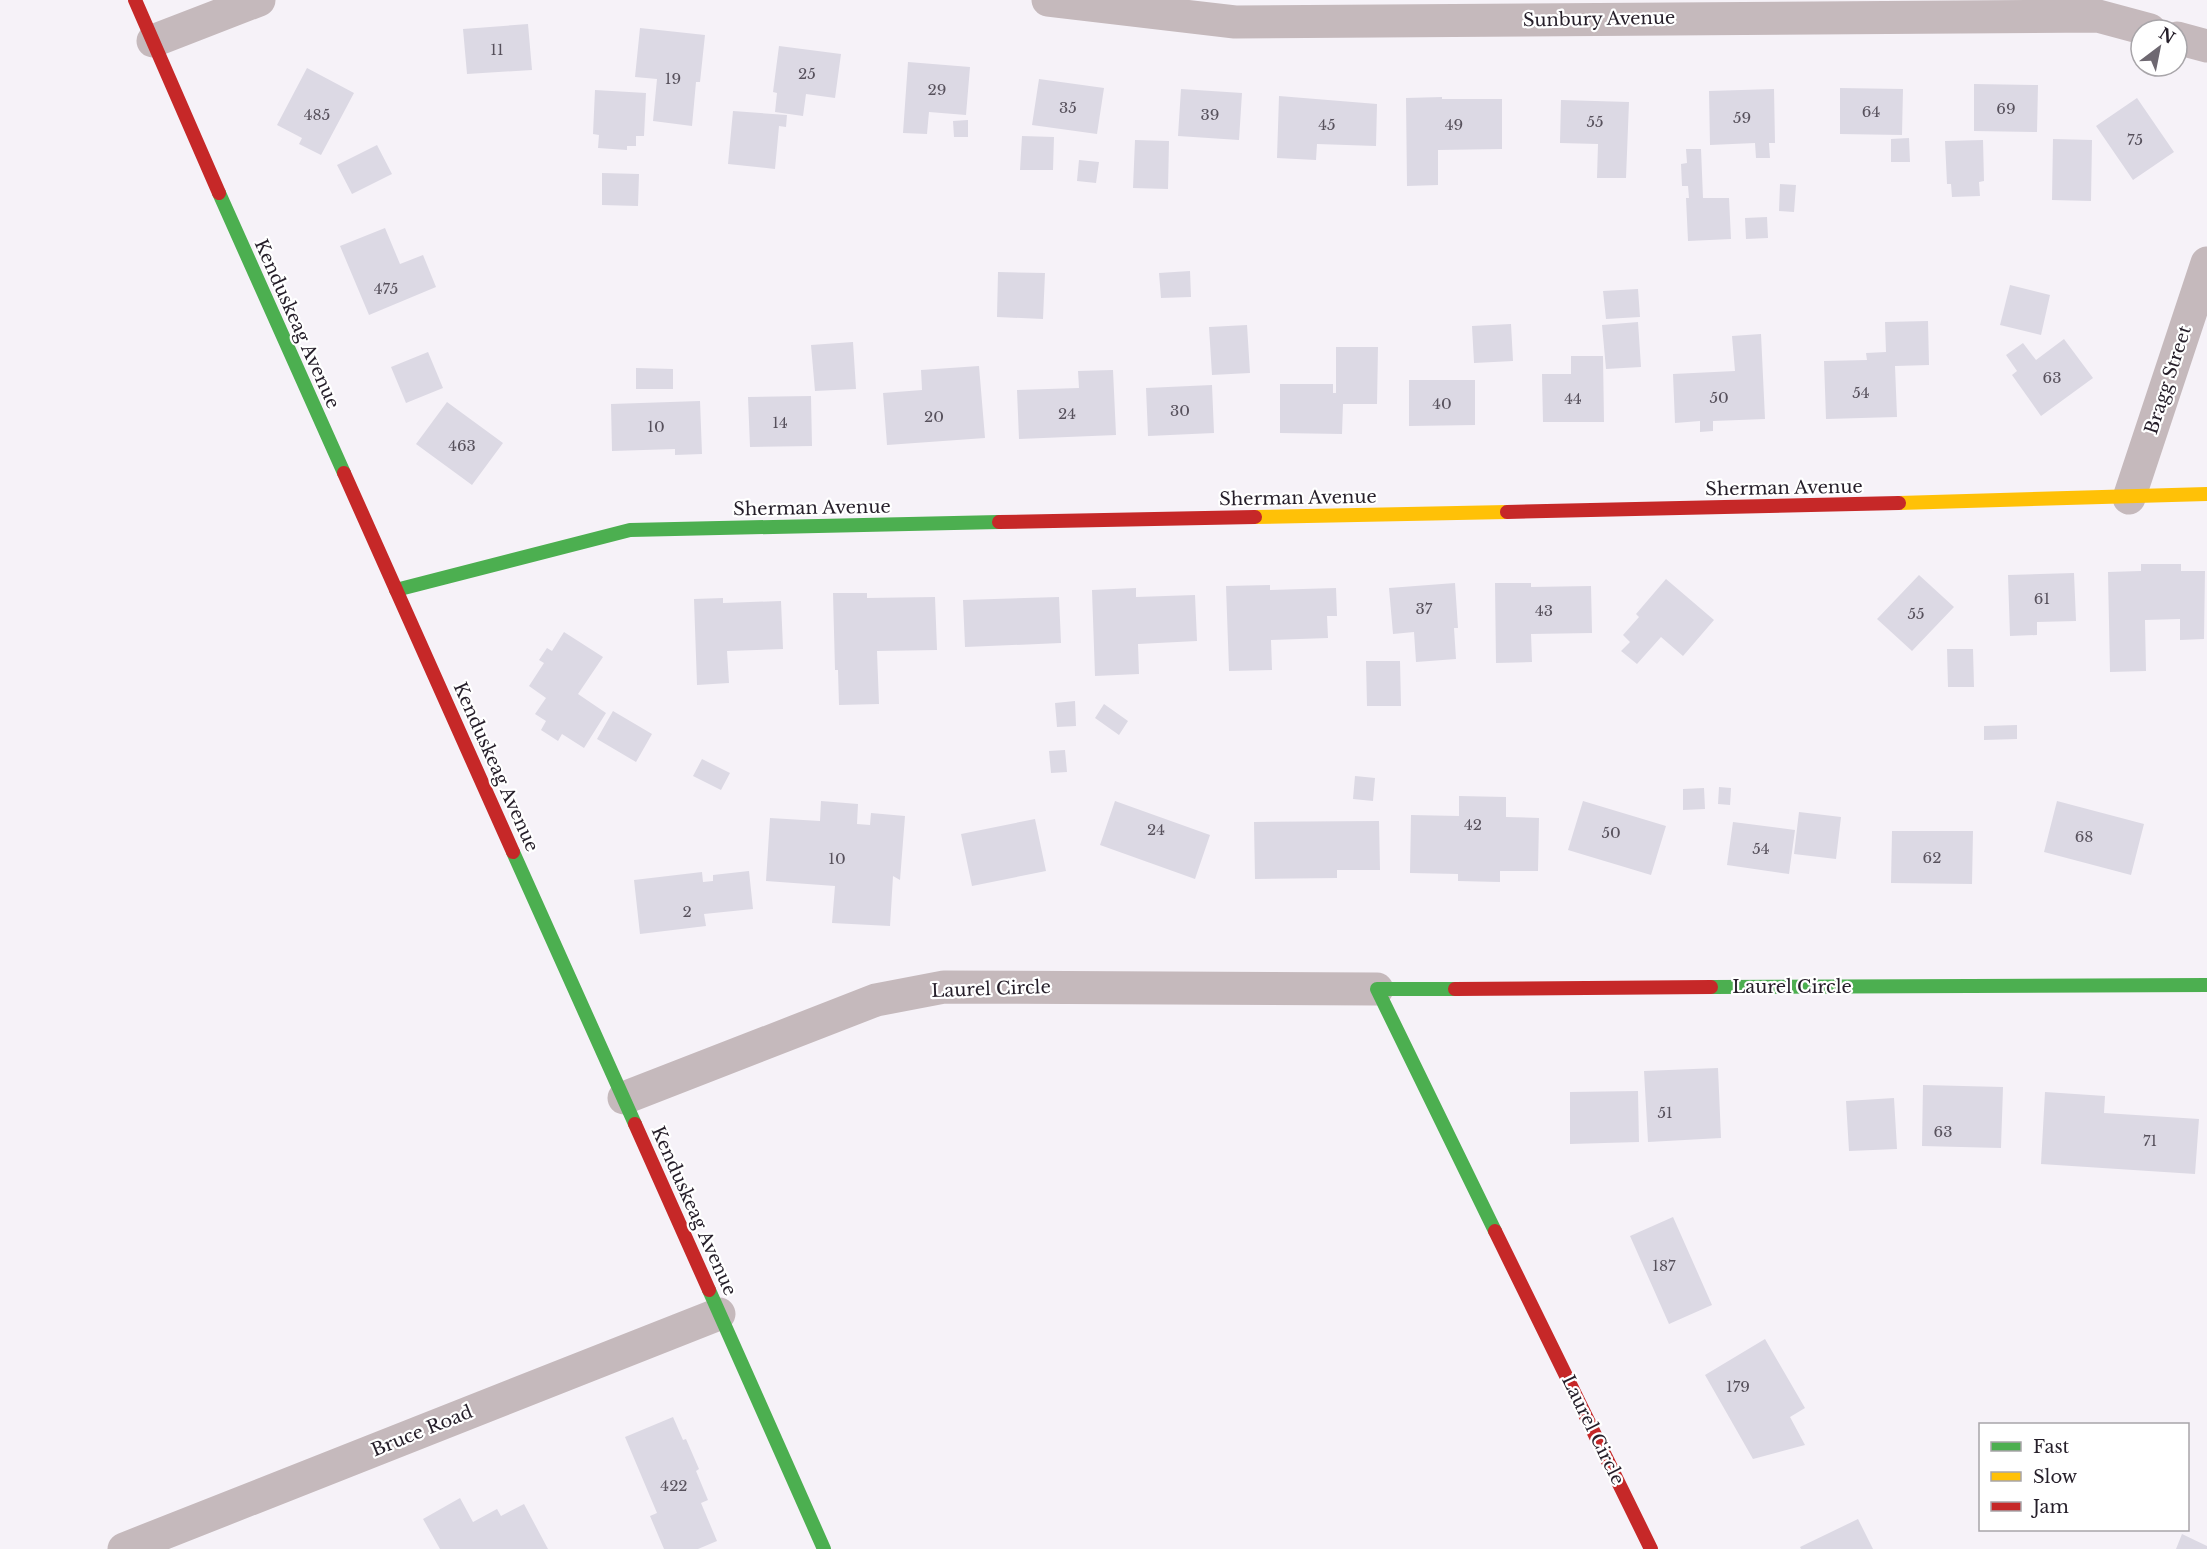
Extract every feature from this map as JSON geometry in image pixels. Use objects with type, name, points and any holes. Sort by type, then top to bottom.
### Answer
[{"type":"street","name":"Kenduskeag Avenue","points":[[135,0],[824,1549]]},
{"type":"street","points":[[153,41],[259,0]]},
{"type":"street","name":"Sunbury Avenue","points":[[1048,0],[1235,22],[2098,16],[2129,24]]},
{"type":"street","points":[[2189,41],[2207,46]]},
{"type":"street","name":"Bragg Street","points":[[2129,498],[2207,263]]},
{"type":"street","name":"Sherman Avenue","points":[[396,590],[630,530],[2129,498],[2207,494]]},
{"type":"street","name":"Laurel Circle","points":[[624,1098],[876,1000],[944,987],[1377,989],[2207,985]]},
{"type":"street","name":"Laurel Circle","points":[[1377,989],[1651,1549]]},
{"type":"street","name":"Bruce Road","points":[[124,1549],[720,1314]]},
{"type":"building","points":[[528,24],[532,70],[467,74],[463,29]]},
{"type":"building","points":[[640,28],[705,35],[700,82],[696,82],[692,126],[653,121],[657,79],[635,77]]},
{"type":"building","points":[[779,46],[841,54],[835,98],[806,94],[803,116],[775,112],[777,93],[773,92]]},
{"type":"building","points":[[908,62],[970,67],[966,115],[929,112],[927,134],[903,133]]},
{"type":"building","points":[[307,68],[354,93],[321,155],[299,144],[302,138],[277,125]]},
{"type":"building","points":[[1039,79],[1104,88],[1097,134],[1032,125]]},
{"type":"building","points":[[1974,84],[2038,85],[2037,132],[1974,131]]},
{"type":"building","points":[[1840,88],[1903,89],[1902,135],[1840,134]]},
{"type":"building","points":[[1181,89],[1242,93],[1239,140],[1178,136]]},
{"type":"building","points":[[1774,89],[1775,143],[1769,143],[1770,158],[1756,158],[1755,143],[1710,145],[1709,91]]},
{"type":"building","points":[[595,90],[646,93],[644,136],[636,136],[636,146],[627,146],[627,150],[598,148],[599,135],[593,134]]},
{"type":"building","points":[[1279,96],[1377,104],[1376,146],[1317,144],[1316,160],[1277,158]]},
{"type":"building","points":[[1442,97],[1442,99],[1502,99],[1502,149],[1438,150],[1438,185],[1407,186],[1406,98]]},
{"type":"building","points":[[2137,98],[2174,152],[2133,180],[2096,126]]},
{"type":"building","points":[[1561,100],[1629,102],[1626,178],[1597,178],[1598,144],[1560,143]]},
{"type":"building","points":[[733,111],[787,115],[786,127],[779,126],[775,169],[728,164]]},
{"type":"building","points":[[968,120],[968,137],[954,137],[953,121]]},
{"type":"building","points":[[1022,136],[1054,137],[1053,170],[1020,170]]},
{"type":"building","points":[[1909,138],[1910,162],[1891,162],[1891,139]]},
{"type":"building","points":[[2053,139],[2092,140],[2091,201],[2052,200]]},
{"type":"building","points":[[1135,140],[1169,141],[1168,189],[1133,188]]},
{"type":"building","points":[[1983,140],[1984,181],[1979,182],[1980,196],[1952,197],[1951,184],[1947,184],[1945,141]]},
{"type":"building","points":[[377,145],[392,174],[352,194],[337,165]]},
{"type":"building","points":[[1686,149],[1701,149],[1703,198],[1729,198],[1731,239],[1688,241],[1686,198],[1689,198],[1688,186],[1682,186],[1681,164],[1687,163]]},
{"type":"building","points":[[1079,160],[1099,162],[1096,183],[1077,181]]},
{"type":"building","points":[[602,173],[639,174],[638,206],[602,205]]},
{"type":"building","points":[[1780,184],[1796,185],[1794,212],[1779,211]]},
{"type":"building","points":[[1767,217],[1768,238],[1746,239],[1745,218]]},
{"type":"building","points":[[385,228],[400,264],[423,255],[436,287],[369,315],[340,246]]},
{"type":"building","points":[[1190,271],[1191,297],[1161,298],[1159,273]]},
{"type":"building","points":[[998,272],[1045,273],[1043,319],[997,317]]},
{"type":"building","points":[[2010,285],[2050,295],[2041,335],[2000,325]]},
{"type":"building","points":[[1638,289],[1640,317],[1606,319],[1603,291]]},
{"type":"building","points":[[1928,321],[1929,365],[1895,366],[1897,417],[1826,419],[1824,361],[1867,360],[1866,353],[1886,352],[1885,322]]},
{"type":"building","points":[[1638,322],[1641,367],[1606,369],[1602,325]]},
{"type":"building","points":[[1511,324],[1513,361],[1474,363],[1472,326]]},
{"type":"building","points":[[1247,325],[1250,373],[1212,375],[1209,327]]},
{"type":"building","points":[[1761,334],[1765,419],[1713,421],[1713,431],[1700,432],[1700,421],[1675,423],[1673,374],[1735,371],[1732,336]]},
{"type":"building","points":[[2064,339],[2093,378],[2041,416],[2012,375],[2017,371],[2006,355],[2023,343],[2036,360]]},
{"type":"building","points":[[853,342],[856,389],[815,391],[811,345]]},
{"type":"building","points":[[1336,347],[1378,347],[1377,404],[1343,404],[1342,434],[1280,433],[1280,384],[1333,384],[1333,393],[1336,393]]},
{"type":"building","points":[[428,352],[443,388],[406,403],[391,367]]},
{"type":"building","points":[[1571,356],[1603,356],[1604,422],[1543,422],[1542,374],[1571,374]]},
{"type":"building","points":[[979,366],[985,438],[887,445],[883,393],[922,390],[921,370]]},
{"type":"building","points":[[636,368],[673,369],[673,389],[636,389]]},
{"type":"building","points":[[1113,370],[1116,435],[1019,439],[1017,390],[1079,388],[1078,371]]},
{"type":"building","points":[[1409,380],[1475,380],[1475,425],[1409,426]]},
{"type":"building","points":[[1212,385],[1214,433],[1148,436],[1146,388]]},
{"type":"building","points":[[811,396],[812,446],[750,447],[748,397]]},
{"type":"building","points":[[700,401],[702,454],[675,455],[675,449],[612,451],[611,404]]},
{"type":"building","points":[[447,402],[503,443],[472,485],[416,444]]},
{"type":"building","points":[[2141,564],[2181,564],[2181,571],[2205,571],[2204,639],[2180,640],[2180,619],[2145,620],[2146,671],[2110,672],[2108,572],[2141,571]]},
{"type":"building","points":[[2074,573],[2076,621],[2037,622],[2037,635],[2010,636],[2008,575]]},
{"type":"building","points":[[1919,575],[1954,607],[1912,651],[1877,619]]},
{"type":"building","points":[[1666,579],[1714,620],[1683,656],[1661,637],[1637,664],[1621,651],[1630,642],[1623,635],[1639,617],[1636,614]]},
{"type":"building","points":[[1455,583],[1458,628],[1454,628],[1456,659],[1416,662],[1414,632],[1393,634],[1389,588]]},
{"type":"building","points":[[1495,583],[1531,583],[1531,587],[1591,586],[1592,633],[1531,634],[1532,662],[1496,663]]},
{"type":"building","points":[[1270,585],[1270,590],[1336,588],[1337,616],[1327,616],[1328,638],[1271,640],[1272,670],[1229,671],[1226,586]]},
{"type":"building","points":[[1136,588],[1136,597],[1195,595],[1197,641],[1138,644],[1139,674],[1095,676],[1092,590]]},
{"type":"building","points":[[833,593],[867,593],[867,598],[935,597],[937,650],[877,651],[879,704],[839,705],[838,670],[835,670]]},
{"type":"building","points":[[1059,597],[1061,643],[965,647],[963,600]]},
{"type":"building","points":[[723,598],[723,603],[781,601],[783,649],[727,651],[729,683],[697,685],[694,599]]},
{"type":"building","points":[[564,632],[603,657],[578,694],[606,713],[584,748],[562,734],[558,741],[541,730],[546,721],[535,714],[546,698],[529,686],[544,663],[539,660],[547,648],[552,651]]},
{"type":"building","points":[[1947,649],[1973,649],[1974,687],[1948,687]]},
{"type":"building","points":[[1366,661],[1400,661],[1401,706],[1367,706]]},
{"type":"building","points":[[1075,701],[1076,726],[1057,727],[1055,703]]},
{"type":"building","points":[[1104,704],[1128,721],[1119,735],[1095,718]]},
{"type":"building","points":[[613,711],[652,734],[636,762],[597,739]]},
{"type":"building","points":[[2017,725],[2017,739],[1984,740],[1984,726]]},
{"type":"building","points":[[1065,750],[1067,772],[1051,773],[1049,751]]},
{"type":"building","points":[[702,759],[730,773],[721,790],[693,776]]},
{"type":"building","points":[[1355,776],[1375,778],[1373,801],[1353,799]]},
{"type":"building","points":[[1719,787],[1731,788],[1730,805],[1718,804]]},
{"type":"building","points":[[1704,788],[1705,809],[1683,810],[1683,789]]},
{"type":"building","points":[[1459,796],[1506,797],[1506,817],[1539,818],[1538,871],[1500,871],[1500,882],[1458,881],[1458,874],[1410,873],[1411,815],[1459,816]]},
{"type":"building","points":[[821,801],[858,804],[857,824],[870,825],[871,813],[905,816],[900,880],[893,876],[890,926],[832,923],[835,886],[766,881],[770,818],[820,821]]},
{"type":"building","points":[[1115,801],[1210,835],[1195,879],[1100,845]]},
{"type":"building","points":[[1583,801],[1666,826],[1651,875],[1568,850]]},
{"type":"building","points":[[2057,801],[2144,824],[2131,875],[2044,852]]},
{"type":"building","points":[[1799,812],[1841,817],[1836,859],[1794,854]]},
{"type":"building","points":[[1035,819],[1046,871],[972,886],[961,834]]},
{"type":"building","points":[[1379,821],[1380,870],[1337,870],[1337,878],[1255,879],[1254,822]]},
{"type":"building","points":[[1733,822],[1795,830],[1789,874],[1727,865]]},
{"type":"building","points":[[1892,831],[1973,831],[1972,884],[1891,883]]},
{"type":"building","points":[[749,871],[753,909],[704,914],[706,926],[640,934],[634,880],[702,872],[703,882],[713,881],[713,875]]},
{"type":"building","points":[[1718,1068],[1721,1138],[1648,1142],[1644,1071]]},
{"type":"building","points":[[1923,1085],[2003,1087],[2001,1148],[1922,1146]]},
{"type":"building","points":[[1638,1091],[1639,1142],[1570,1144],[1570,1092]]},
{"type":"building","points":[[2045,1092],[2105,1096],[2104,1113],[2199,1119],[2195,1174],[2041,1164]]},
{"type":"building","points":[[1894,1098],[1897,1149],[1849,1151],[1846,1101]]},
{"type":"building","points":[[1673,1217],[1712,1305],[1669,1324],[1630,1236]]},
{"type":"building","points":[[1765,1339],[1805,1408],[1790,1417],[1805,1445],[1753,1459],[1705,1375]]},
{"type":"building","points":[[673,1417],[699,1469],[696,1471],[708,1500],[701,1503],[717,1541],[698,1549],[664,1549],[650,1516],[657,1513],[625,1437]]},
{"type":"building","points":[[460,1498],[473,1522],[497,1509],[501,1516],[524,1504],[548,1549],[440,1549],[423,1519]]},
{"type":"building","points":[[1858,1519],[1873,1549],[1801,1549],[1800,1547]]},
{"type":"building","points":[[2182,1534],[2207,1546],[2207,1549],[2176,1549]]},
{"type":"traffic: fast","points":[[219,193],[344,473]]},
{"type":"traffic: fast","points":[[396,590],[630,530],[999,522]]},
{"type":"traffic: fast","points":[[513,852],[635,1124]]},
{"type":"traffic: fast","points":[[1711,987],[2207,985]]},
{"type":"traffic: fast","points":[[1455,989],[1377,989],[1495,1231]]},
{"type":"traffic: fast","points":[[709,1290],[824,1549]]},
{"type":"traffic: slow","points":[[1899,503],[2207,494]]},
{"type":"traffic: slow","points":[[1255,517],[1507,512]]},
{"type":"traffic: jam","points":[[135,0],[219,193]]},
{"type":"traffic: jam","points":[[344,473],[513,852]]},
{"type":"traffic: jam","points":[[1507,512],[1899,503]]},
{"type":"traffic: jam","points":[[999,522],[1255,517]]},
{"type":"traffic: jam","points":[[1455,989],[1711,987]]},
{"type":"traffic: jam","points":[[635,1124],[709,1290]]},
{"type":"traffic: jam","points":[[1495,1231],[1651,1549]]}]
